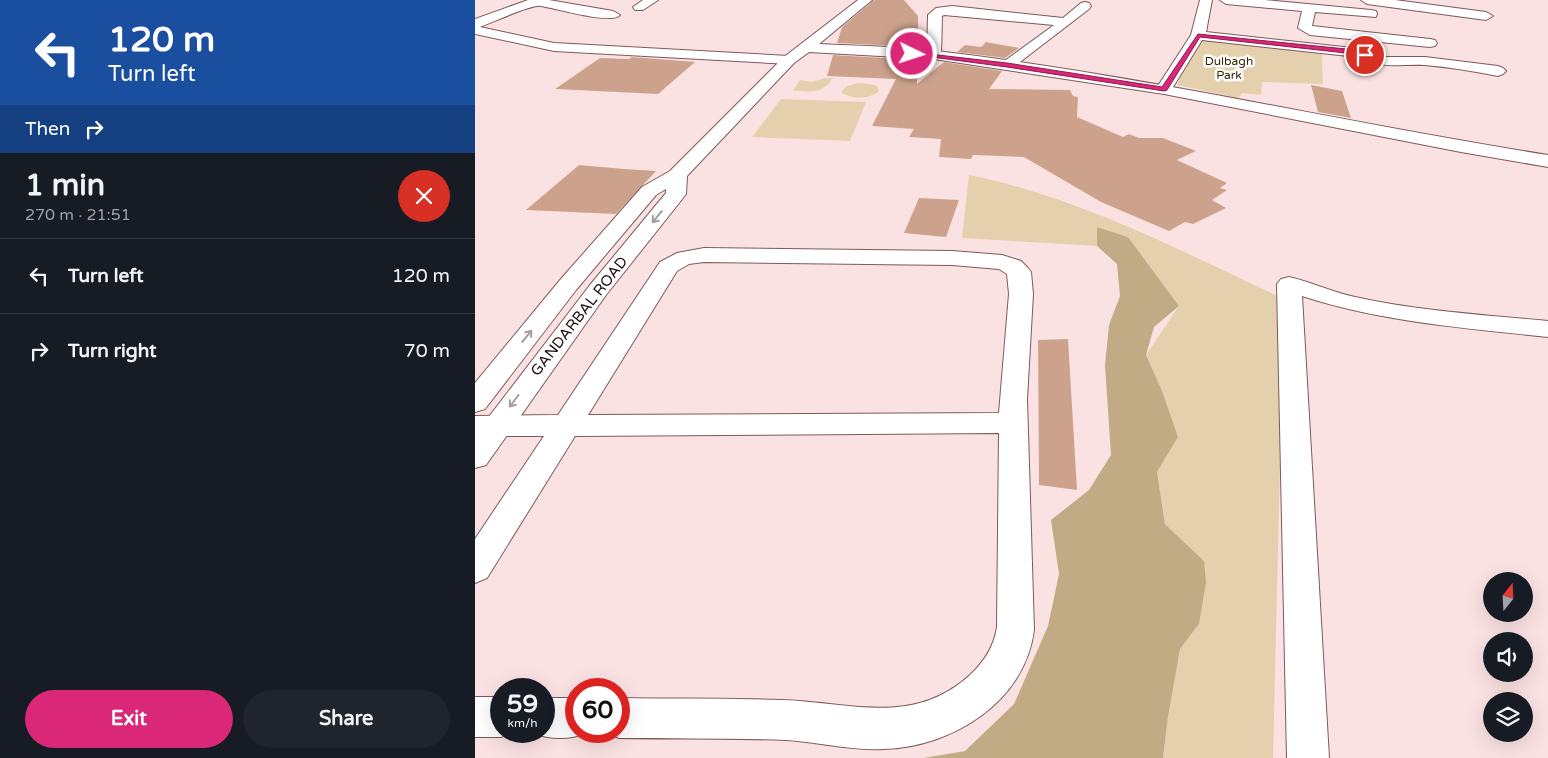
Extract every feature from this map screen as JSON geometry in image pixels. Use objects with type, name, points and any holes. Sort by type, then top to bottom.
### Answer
[{"type":"street","points":[[475,24],[539,0],[582,11],[613,15]]},
{"type":"street","points":[[639,7],[652,0]]},
{"type":"street","name":"GANDARBAL ROAD","points":[[475,402],[568,285],[649,192],[677,175],[789,60],[866,0]]},
{"type":"street","points":[[1164,90],[1198,35],[1206,0]]},
{"type":"street","points":[[1227,0],[1268,2],[1371,14]]},
{"type":"street","points":[[1367,0],[1419,3],[1486,16]]},
{"type":"street","points":[[1007,65],[1085,6]]},
{"type":"street","points":[[1309,8],[1305,28],[1310,31],[1430,43]]},
{"type":"street","points":[[935,55],[935,15],[941,11],[953,10],[1066,22]]},
{"type":"street","points":[[475,30],[554,47],[789,60]]},
{"type":"street","points":[[1198,35],[1362,53],[1369,58],[1383,62],[1423,60],[1498,71]]},
{"type":"street","points":[[805,47],[935,55],[1007,65],[1164,90],[1452,146],[1548,161]]},
{"type":"street","name":"GANDARBAL ROAD","points":[[475,457],[486,425],[676,194],[677,175]]},
{"type":"street","points":[[475,568],[668,267],[682,258],[704,255],[953,258],[991,260],[1013,266],[1020,276],[1021,294],[1013,399],[1016,627],[1012,648],[989,684],[967,703],[945,717],[920,725],[883,729],[787,720],[630,718]]},
{"type":"street","points":[[1308,758],[1289,284],[1347,303],[1379,309],[1449,319],[1548,329]]},
{"type":"street","points":[[486,425],[1013,423]]},
{"type":"street","points":[[475,717],[490,718]]},
{"type":"green space","name":"Dulbagh Park","points":[[1200,37],[1304,48],[1304,52],[1322,54],[1323,84],[1262,82],[1261,95],[1242,93],[1238,98],[1177,85]]},
{"type":"green space","points":[[833,78],[820,90],[793,91],[800,80],[812,82]]},
{"type":"green space","points":[[858,83],[877,86],[879,91],[871,96],[861,98],[851,97],[842,93],[847,86]]},
{"type":"green space","points":[[781,99],[866,102],[850,141],[752,137]]},
{"type":"green space","points":[[969,175],[1009,184],[1090,211],[1169,245],[1284,299],[1273,758],[1163,758],[1180,649],[1199,624],[1204,561],[1165,524],[1157,472],[1178,437],[1146,355],[1179,306],[1128,237],[1097,227],[1097,246],[962,238]]},
{"type":"shaded area","points":[[1097,227],[1128,237],[1179,306],[1154,327],[1146,355],[1162,391],[1178,437],[1157,472],[1165,524],[1204,561],[1206,582],[1199,624],[1180,649],[1163,758],[924,758],[965,751],[1014,704],[1048,626],[1059,574],[1051,520],[1089,490],[1111,455],[1105,365],[1109,325],[1120,296],[1117,264],[1097,246]]},
{"type":"building","points":[[874,0],[904,0],[918,16],[918,47],[837,43],[842,27]]},
{"type":"building","points":[[986,42],[1019,48],[1005,58],[957,52],[965,45],[981,47]]},
{"type":"building","points":[[833,55],[917,60],[917,84],[944,62],[1002,71],[989,89],[1070,90],[1073,96],[1078,97],[1077,117],[1123,137],[1129,134],[1139,138],[1163,138],[1196,151],[1177,160],[1227,183],[1220,188],[1227,190],[1212,200],[1226,208],[1193,224],[1185,222],[1169,231],[1101,202],[1024,157],[973,155],[971,159],[939,157],[941,139],[909,137],[914,129],[872,126],[896,79],[827,76]]},
{"type":"building","points":[[632,57],[695,62],[658,94],[555,89],[600,58],[629,59]]},
{"type":"building","points":[[1311,85],[1342,91],[1351,118],[1318,112]]},
{"type":"building","points":[[579,165],[656,171],[616,214],[526,210]]},
{"type":"building","points":[[919,198],[959,200],[946,237],[904,233]]},
{"type":"building","points":[[1068,339],[1077,490],[1039,485],[1038,340]]},
{"type":"route","points":[[912,54],[935,55],[1007,65],[1164,90],[1198,35],[1356,52],[1365,55]]}]
